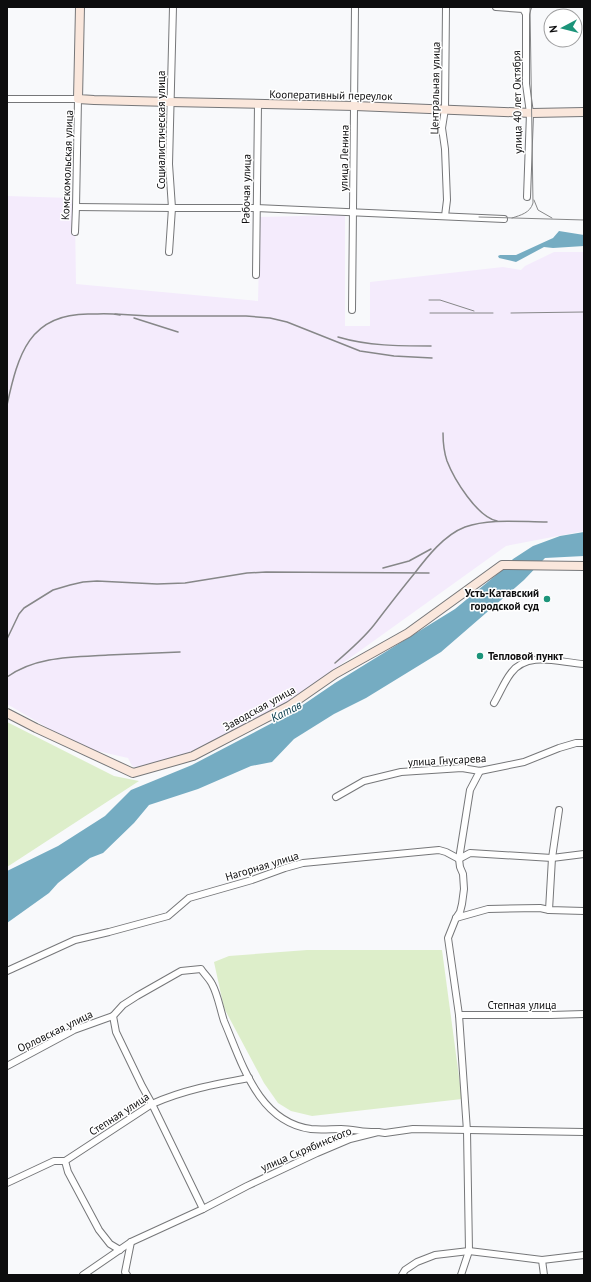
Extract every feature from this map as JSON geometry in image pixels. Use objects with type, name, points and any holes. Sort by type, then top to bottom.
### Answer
[{"type":"street","points":[[7,98],[78,98],[80,7]]},
{"type":"street","name":"Социалистическая улица","points":[[169,252],[172,208],[169,164],[173,7]]},
{"type":"street","name":"улица Ленина","points":[[352,310],[355,7]]},
{"type":"street","name":"Центральная улица","points":[[445,216],[445,150],[442,128],[446,109],[446,7]]},
{"type":"street","points":[[496,7],[523,9],[526,14]]},
{"type":"street","name":"улица 40 лет Октября","points":[[527,197],[530,113],[526,84],[526,14],[528,7]]},
{"type":"street","name":"Кооперативный переулок","points":[[78,98],[94,100],[355,106],[530,113],[584,112]]},
{"type":"street","name":"Комскомольская улица","points":[[75,232],[78,98]]},
{"type":"street","name":"Рабочая улица","points":[[256,275],[258,104]]},
{"type":"street","points":[[76,207],[256,208],[504,219]]},
{"type":"street","name":"Заводская улица","points":[[7,713],[133,773],[193,756],[290,706],[335,674],[408,633],[502,565],[584,566]]},
{"type":"street","points":[[494,703],[511,673],[522,663],[533,660],[551,659],[566,663],[584,664]]},
{"type":"street","name":"улица Гнусарева","points":[[336,798],[364,780],[401,772],[462,768],[480,771],[524,762],[559,748],[576,743],[584,743]]},
{"type":"street","points":[[461,1275],[468,1251],[467,1130],[459,1015],[448,938],[462,904],[464,889],[463,874],[459,859],[470,790],[480,771]]},
{"type":"street","points":[[549,910],[552,858],[559,810]]},
{"type":"street","name":"Нагорная улица","points":[[7,971],[75,940],[168,916],[189,898],[252,880],[294,865],[325,860],[374,857],[439,850],[459,859]]},
{"type":"street","points":[[459,859],[470,853],[552,858],[584,854]]},
{"type":"street","points":[[456,918],[488,909],[540,908],[549,910],[584,911]]},
{"type":"street","points":[[203,1210],[116,1032],[113,1016],[123,1005],[181,971],[201,969],[212,984],[224,1020],[249,1078],[258,1096],[270,1110],[292,1124],[310,1129],[342,1129],[366,1133],[378,1132]]},
{"type":"street","name":"Степная улица","points":[[459,1015],[584,1014]]},
{"type":"street","name":"Орловская улица","points":[[7,1066],[74,1030],[113,1016]]},
{"type":"street","name":"Степная улица","points":[[7,1183],[54,1161],[66,1161],[152,1104],[172,1095],[212,1084],[249,1078]]},
{"type":"street","name":"улица Скрябинского","points":[[83,1275],[131,1242],[203,1210],[247,1186],[350,1139],[378,1132],[385,1133],[413,1129],[584,1132]]},
{"type":"street","points":[[66,1161],[68,1172],[99,1230],[110,1244],[120,1250]]},
{"type":"street","points":[[127,1275],[125,1272],[131,1242]]},
{"type":"street","points":[[402,1275],[405,1270],[417,1262],[435,1255],[468,1251],[542,1260],[584,1255]]},
{"type":"street","points":[[542,1260],[544,1275]]},
{"type":"shaded area","points":[[7,196],[71,198],[75,217],[76,284],[258,301],[260,217],[345,215],[345,326],[370,326],[370,282],[503,267],[521,270],[525,266],[554,252],[584,252],[584,531],[506,546],[290,701],[182,757],[137,768],[132,766],[128,758],[80,747],[7,704]]},
{"type":"green space","points":[[7,722],[114,776],[139,781],[7,867]]},
{"type":"green space","points":[[307,950],[442,950],[462,1099],[312,1116],[291,1111],[278,1103],[264,1083],[224,1008],[214,962],[229,956]]},
{"type":"water","points":[[559,231],[584,235],[584,246],[553,248],[544,247],[516,262],[499,258],[498,256],[516,255],[553,238]]},
{"type":"water","points":[[584,532],[584,556],[545,558],[524,580],[441,652],[366,698],[334,714],[294,739],[272,762],[251,766],[198,789],[149,805],[134,823],[103,853],[90,858],[58,883],[49,893],[7,923],[7,871],[58,846],[105,816],[131,790],[192,765],[291,713],[335,683],[455,609],[501,571],[513,559],[533,546],[560,536]]},
{"type":"tram line","points":[[512,218],[522,215],[530,209],[533,203],[530,7]]},
{"type":"tram line","points":[[534,200],[538,210],[552,218]]},
{"type":"tram line","points":[[479,217],[584,220]]},
{"type":"tram line","points":[[429,300],[440,300],[474,311]]},
{"type":"tram line","points":[[511,313],[584,312]]},
{"type":"tram line","points":[[430,313],[493,313]]},
{"type":"railway","points":[[7,405],[11,387],[22,354],[30,340],[40,329],[53,321],[69,316],[90,314],[120,315]]},
{"type":"railway","points":[[115,314],[149,316],[246,316],[270,318],[287,322],[360,351],[394,356],[432,358]]},
{"type":"railway","points":[[134,318],[178,332]]},
{"type":"railway","points":[[338,337],[372,344],[431,346]]},
{"type":"railway","points":[[443,433],[447,461],[461,487],[474,505],[489,518],[497,521]]},
{"type":"railway","points":[[335,663],[356,645],[370,630],[424,561],[436,547],[450,535],[465,527],[485,522],[547,522]]},
{"type":"railway","points":[[383,568],[409,561],[431,549]]},
{"type":"railway","points":[[7,639],[19,614],[24,608],[53,590],[83,582],[97,581],[157,584],[185,583],[247,573],[266,572],[429,573]]},
{"type":"railway","points":[[7,677],[30,665],[43,661],[69,657],[180,652]]},
{"type":"place","name":"Усть-Катавский городской суд","points":[[547,599]]},
{"type":"place","name":"Тепловой пункт","points":[[480,656]]},
{"type":"water label","name":"Катав","points":[[286,711]]}]
